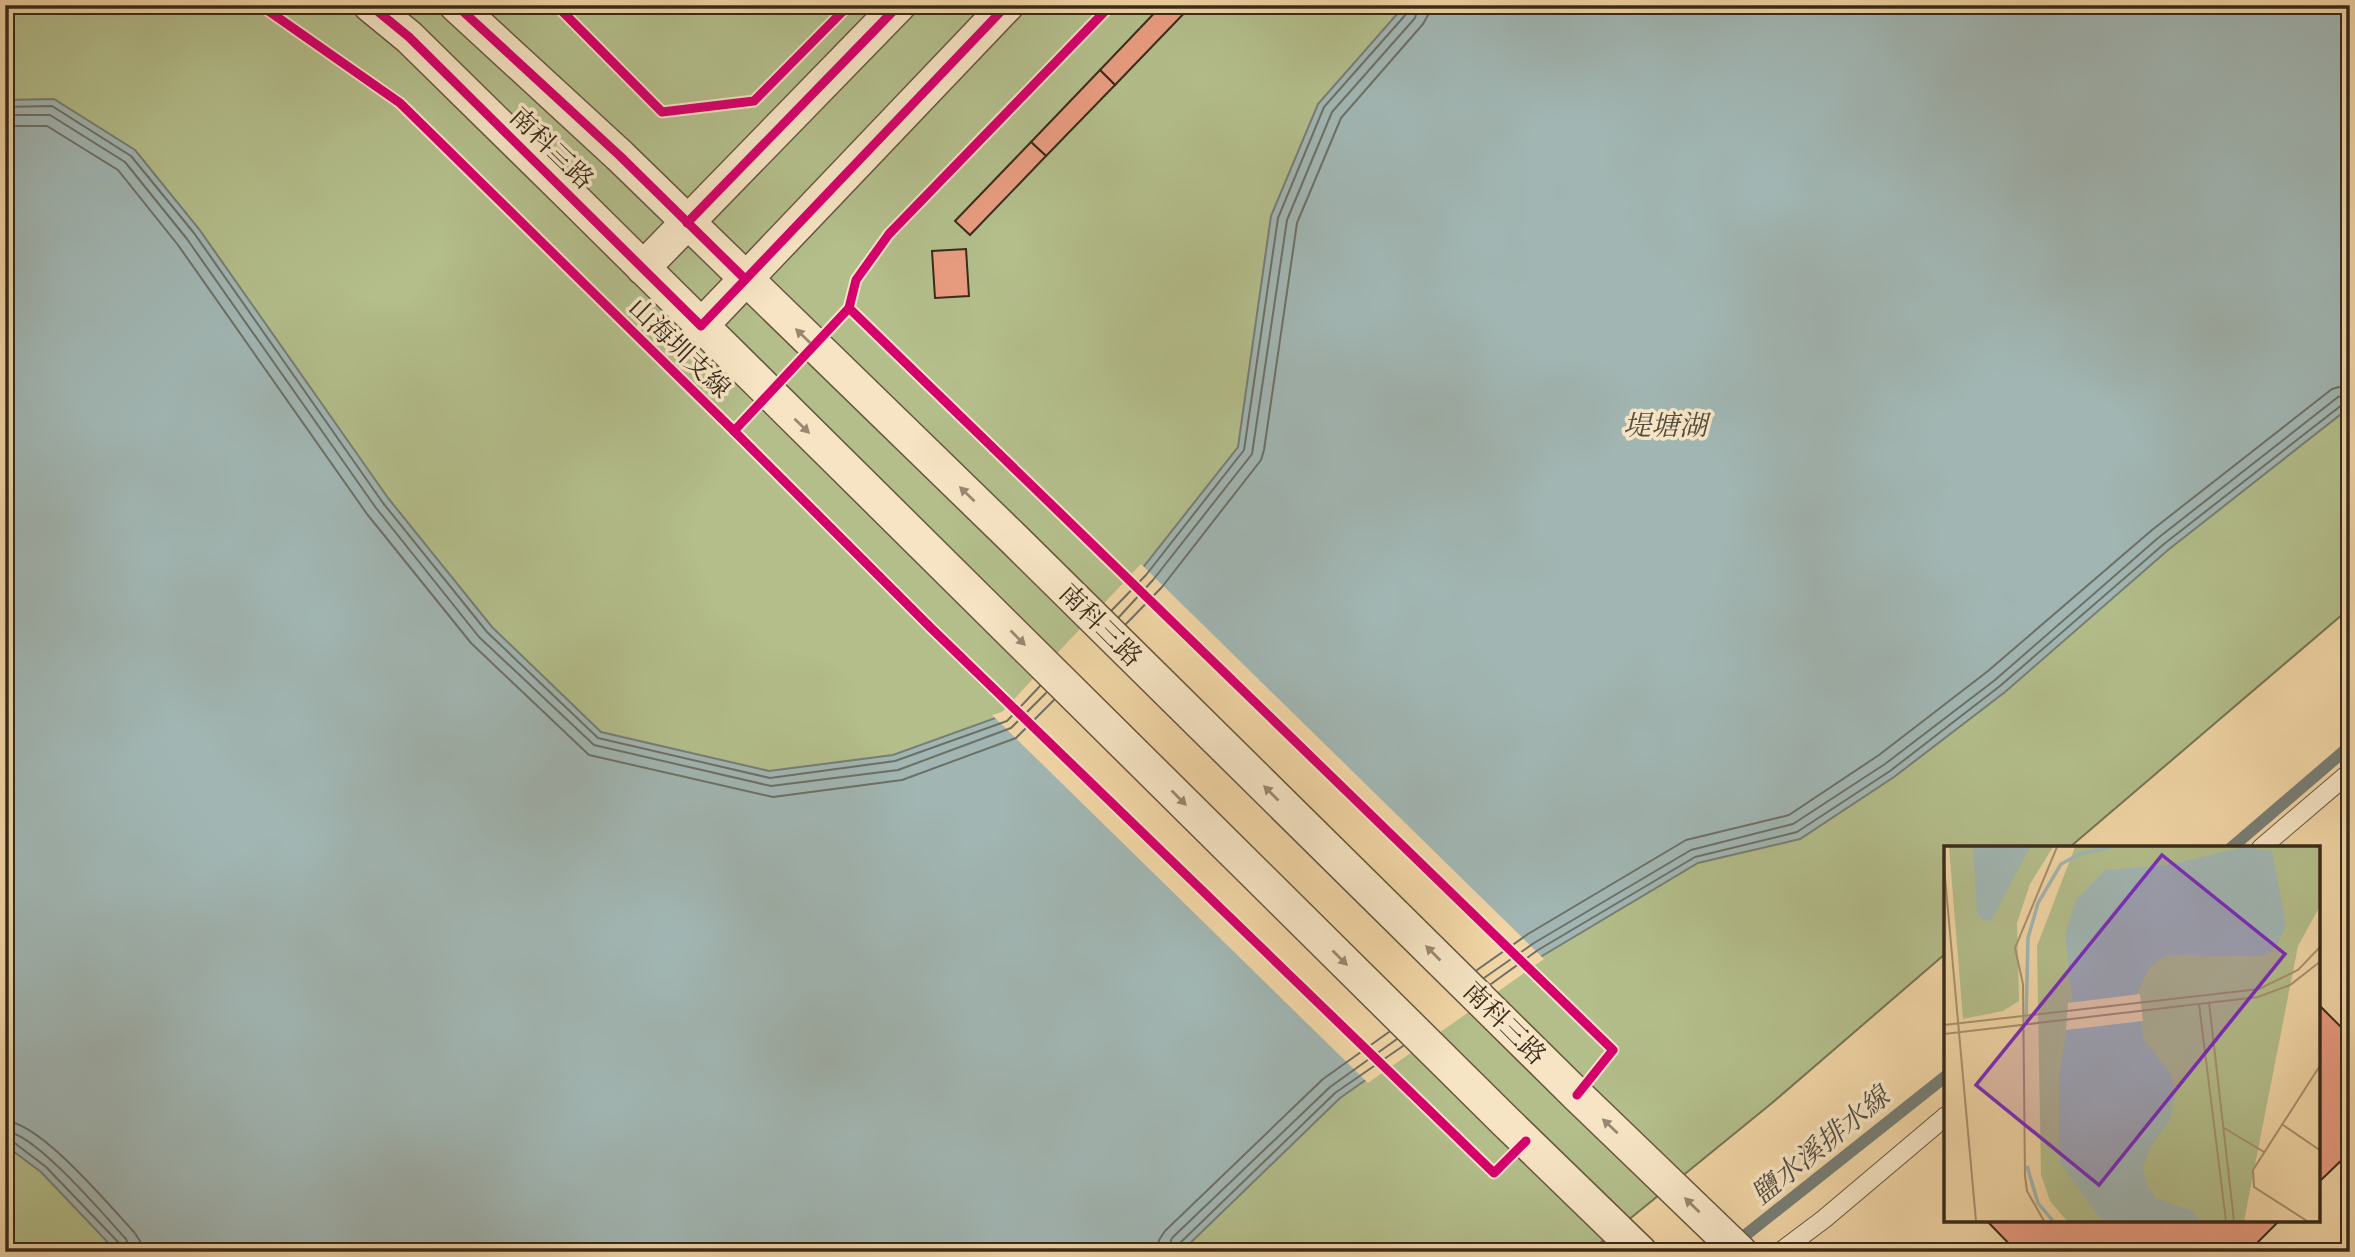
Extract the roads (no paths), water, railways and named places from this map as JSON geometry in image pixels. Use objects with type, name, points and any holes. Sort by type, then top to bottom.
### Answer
[{"type":"street","name":"南科三路","points":[[370,5],[409,37],[1640,1252]]},
{"type":"street","name":"南科三路","points":[[456,5],[620,156],[1740,1252]]},
{"type":"street","points":[[643,268],[899,5]]},
{"type":"street","points":[[701,326],[1007,5]]},
{"type":"lane","points":[[2263,846],[2350,772]]},
{"type":"lane","points":[[1780,1252],[1824,1219],[1944,1116]]},
{"type":"water","name":"堤塘湖","points":[[1405,5],[2350,5],[2350,407],[2168,550],[2005,692],[1894,777],[1800,839],[1698,863],[1542,956],[1340,1098],[1181,1252],[117,1252],[41,1172],[5,1145],[5,100],[54,99],[135,150],[199,229],[388,498],[492,627],[601,732],[769,771],[893,755],[1004,715],[1141,570],[1238,447],[1271,216],[1318,104]]},
{"type":"waterway","name":"鹽水溪排水線","points":[[2233,846],[2350,746]]},
{"type":"waterway","name":"鹽水溪排水線","points":[[1733,1245],[1944,1078]]}]
